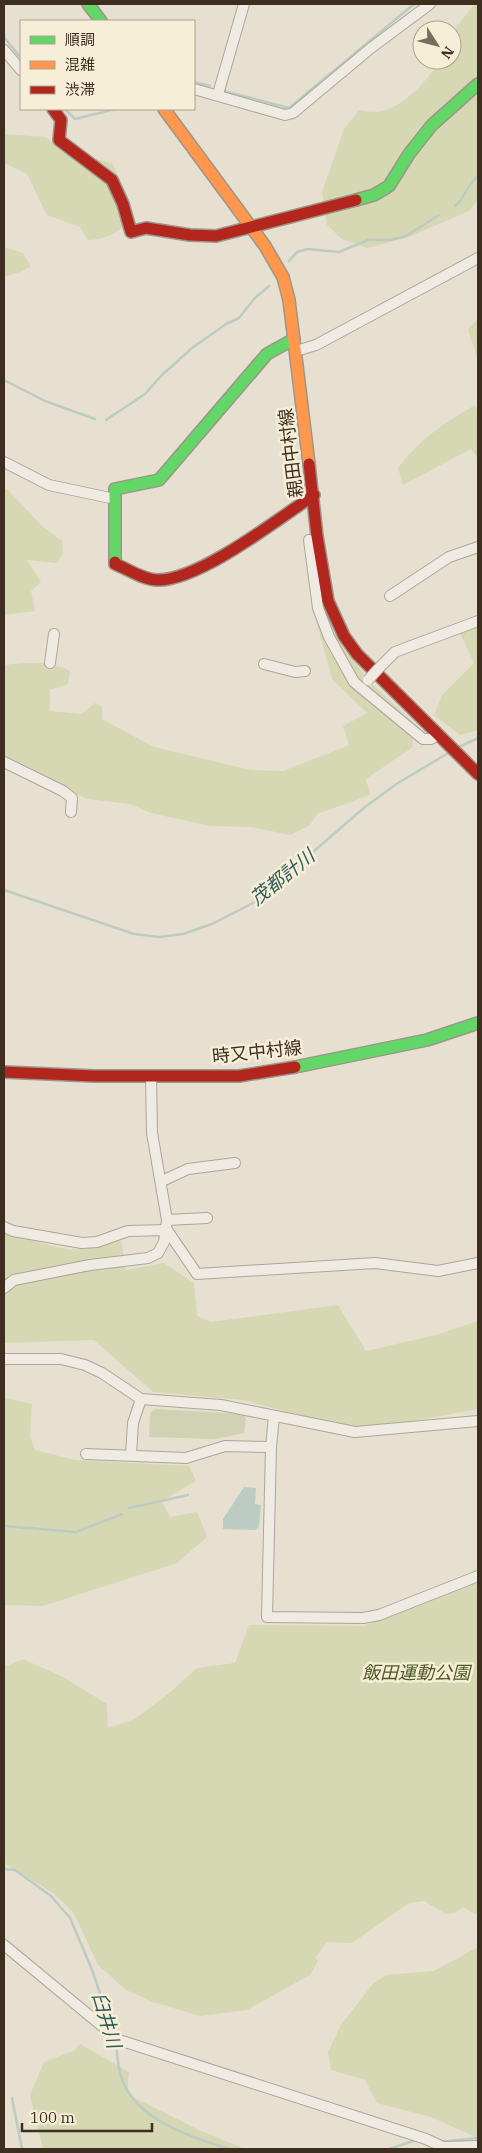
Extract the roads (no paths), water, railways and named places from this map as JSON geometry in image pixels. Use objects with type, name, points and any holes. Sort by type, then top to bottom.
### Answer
[{"type":"main road","points":[[88,4],[99,20]]},
{"type":"main road","points":[[54,110],[61,120],[59,140],[112,180],[123,204],[131,232],[146,228],[190,235],[216,236],[374,195],[389,186],[409,154],[432,125],[478,84]]},
{"type":"main road","name":"親田中村線","points":[[165,110],[275,261],[282,277],[289,300],[314,494],[317,536],[328,601],[344,636],[357,654],[478,774]]},
{"type":"main road","points":[[295,345],[267,354],[159,480],[115,489],[116,524],[113,552],[115,564],[155,580],[172,580],[242,544],[314,494]]},
{"type":"main road","name":"時又中村線","points":[[4,1072],[151,1076],[240,1076],[296,1067],[427,1040],[478,1023]]},
{"type":"street","points":[[218,94],[244,4]]},
{"type":"street","points":[[195,88],[285,115],[293,113],[371,48],[430,4]]},
{"type":"street","points":[[4,50],[20,69]]},
{"type":"street","points":[[295,345],[316,345],[478,258]]},
{"type":"street","points":[[4,462],[49,485],[115,499]]},
{"type":"street","points":[[309,540],[318,608],[329,637],[354,682],[424,739],[431,739],[438,734]]},
{"type":"street","points":[[390,596],[449,557],[478,547]]},
{"type":"street","points":[[360,688],[395,652],[478,621]]},
{"type":"street","points":[[50,663],[54,634]]},
{"type":"street","points":[[264,664],[295,672],[305,671]]},
{"type":"street","points":[[4,762],[63,791],[72,798],[71,812]]},
{"type":"street","points":[[4,1288],[14,1280],[90,1265],[148,1258],[158,1253],[164,1242],[167,1225],[162,1181],[152,1133],[151,1076]]},
{"type":"street","points":[[162,1181],[188,1169],[234,1163]]},
{"type":"street","points":[[4,1227],[13,1231],[82,1243],[97,1242],[128,1231],[207,1218]]},
{"type":"street","points":[[167,1225],[197,1274],[375,1263],[438,1271],[478,1263]]},
{"type":"street","points":[[4,1359],[61,1359],[85,1365],[102,1373],[142,1399],[221,1405],[355,1432],[478,1421]]},
{"type":"street","points":[[130,1456],[133,1423],[142,1399]]},
{"type":"street","points":[[274,1416],[271,1447],[267,1617],[363,1618],[378,1615],[478,1576]]},
{"type":"street","points":[[86,1454],[186,1458],[225,1446],[271,1447]]},
{"type":"street","points":[[4,1946],[106,2032],[119,2040],[426,2139],[443,2147],[478,2146]]},
{"type":"waterway","points":[[224,91],[289,108],[414,4]]},
{"type":"waterway","points":[[4,37],[20,57]]},
{"type":"waterway","points":[[195,82],[210,86]]},
{"type":"waterway","points":[[66,110],[75,119],[112,110]]},
{"type":"waterway","points":[[455,206],[478,176]]},
{"type":"waterway","points":[[289,261],[297,252],[307,249],[339,252],[368,240],[390,240],[406,236],[439,215]]},
{"type":"waterway","points":[[106,420],[145,394],[161,376],[192,348],[226,324],[239,318],[254,299],[269,286]]},
{"type":"waterway","points":[[4,380],[45,401],[95,419]]},
{"type":"waterway","name":"茂都計川","points":[[457,748],[478,738]]},
{"type":"waterway","name":"茂都計川","points":[[4,890],[134,934],[160,937],[183,934],[212,924],[255,902],[365,807],[398,783],[450,752]]},
{"type":"waterway","points":[[129,1508],[188,1495]]},
{"type":"waterway","points":[[4,1526],[76,1532],[122,1514]]},
{"type":"waterway","name":"臼井川","points":[[4,1869],[15,1870],[51,1896],[70,1918],[93,1972],[111,2028]]},
{"type":"waterway","name":"臼井川","points":[[115,2041],[122,2079],[129,2093],[139,2106],[167,2125],[198,2139],[229,2149]]},
{"type":"waterway","points":[[12,2098],[22,2149]]},
{"type":"waterway","name":"臼井川","points":[[440,2142],[478,2138]]},
{"type":"waterway","name":"臼井川","points":[[389,2149],[416,2140]]},
{"type":"park label","name":"飯田運動公園","points":[[416,1673]]}]
